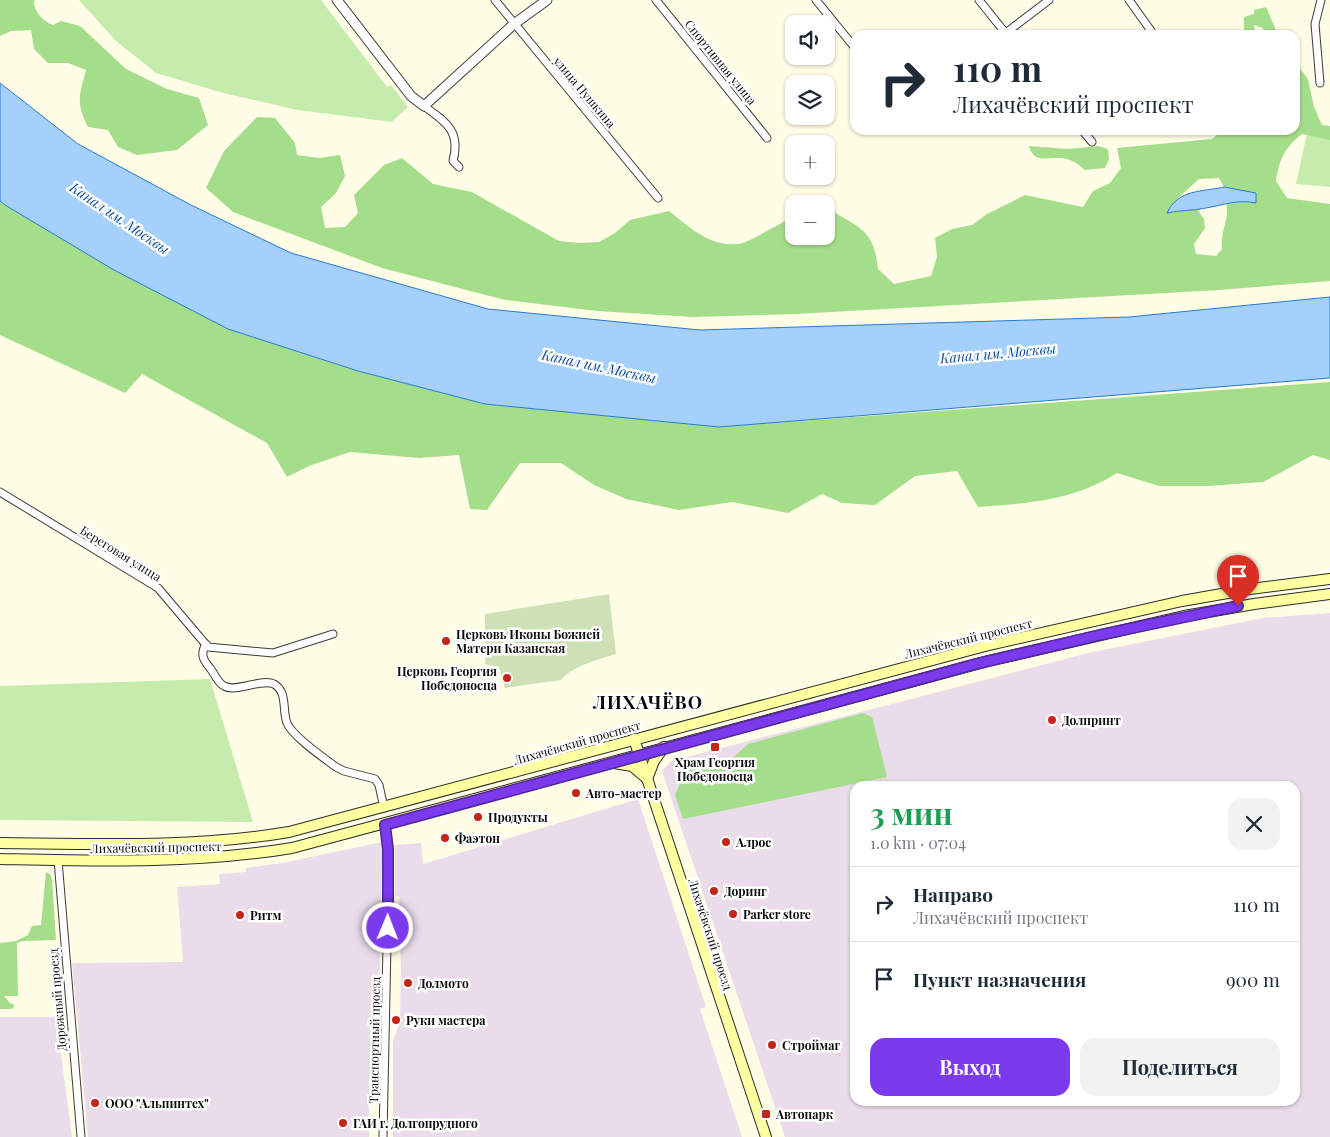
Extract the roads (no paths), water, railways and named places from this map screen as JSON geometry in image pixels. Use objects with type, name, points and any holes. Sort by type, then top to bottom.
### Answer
[{"type":"main road","name":"Лихачёвский проспект","points":[[0,843],[153,845],[221,842],[289,832],[937,658],[1102,618],[1223,593],[1330,579]]},
{"type":"main road","name":"Лихачёвский проспект","points":[[0,859],[153,861],[222,858],[292,848],[385,825],[664,747],[971,665],[1096,635],[1217,610],[1330,594]]},
{"type":"main road","name":"Лихачёвский проезд","points":[[634,739],[766,1137]]},
{"type":"main road","points":[[608,763],[632,766],[647,780],[654,761],[664,747]]},
{"type":"street","points":[[336,0],[411,96],[452,130],[456,144],[453,160],[459,167]]},
{"type":"street","name":"улица Пушкина","points":[[495,0],[658,198]]},
{"type":"street","points":[[424,106],[514,24],[547,0]]},
{"type":"street","name":"Спортивная улица","points":[[656,0],[767,138]]},
{"type":"street","points":[[816,0],[850,42]]},
{"type":"street","points":[[979,0],[1002,30]]},
{"type":"street","points":[[1010,30],[1049,0]]},
{"type":"street","points":[[1129,0],[1150,30]]},
{"type":"street","points":[[1320,83],[1315,24],[1321,0]]},
{"type":"street","points":[[1086,135],[1092,142]]},
{"type":"street","name":"Береговая улица","points":[[0,492],[158,588],[206,644]]},
{"type":"street","points":[[333,634],[273,652],[208,647],[206,644],[202,650],[203,659],[223,684],[233,687],[269,683],[276,686],[283,695],[285,717],[289,727],[336,767],[353,774],[375,779],[379,785],[384,808]]},
{"type":"street","name":"Транспортный проезд","points":[[383,1137],[388,896],[388,849],[385,825]]},
{"type":"street","name":"Дорожный проезд","points":[[58,860],[64,957],[81,1137]]},
{"type":"water","name":"Канал им. Москвы","points":[[0,83],[78,144],[191,205],[291,253],[488,309],[700,330],[1129,317],[1330,297],[1330,378],[719,427],[485,404],[358,371],[228,329],[114,270],[5,205],[0,201]]},
{"type":"water","points":[[1224,187],[1256,193],[1256,203],[1237,202],[1167,213],[1177,200],[1184,196],[1199,191]]},
{"type":"place","name":"Церковь Иконы Божией Матери Казанская","points":[[446,641]]},
{"type":"place","name":"Церковь Георгия Победоносца","points":[[507,678]]},
{"type":"place","name":"Долпринт","points":[[1052,720]]},
{"type":"place","name":"Храм Георгия Победоносца","points":[[715,747]]},
{"type":"place","name":"Авто-мастер","points":[[576,793]]},
{"type":"place","name":"Продукты","points":[[478,817]]},
{"type":"place","name":"Фаэтон","points":[[445,838]]},
{"type":"place","name":"Алрос","points":[[726,842]]},
{"type":"place","name":"Доринг","points":[[714,891]]},
{"type":"place","name":"Parker store","points":[[733,914]]},
{"type":"place","name":"Ритм","points":[[240,915]]},
{"type":"place","name":"Долмото","points":[[408,983]]},
{"type":"place","name":"Руки мастера","points":[[396,1020]]},
{"type":"place","name":"Строймаг","points":[[772,1045]]},
{"type":"place","name":"ООО \"Альпинтех\"","points":[[95,1103]]},
{"type":"place","name":"Автопарк","points":[[766,1114]]},
{"type":"place","name":"ГАИ г. Долгопрудного","points":[[343,1123]]},
{"type":"district","name":"ЛИХАЧЁВО","points":[[648,702]]}]
